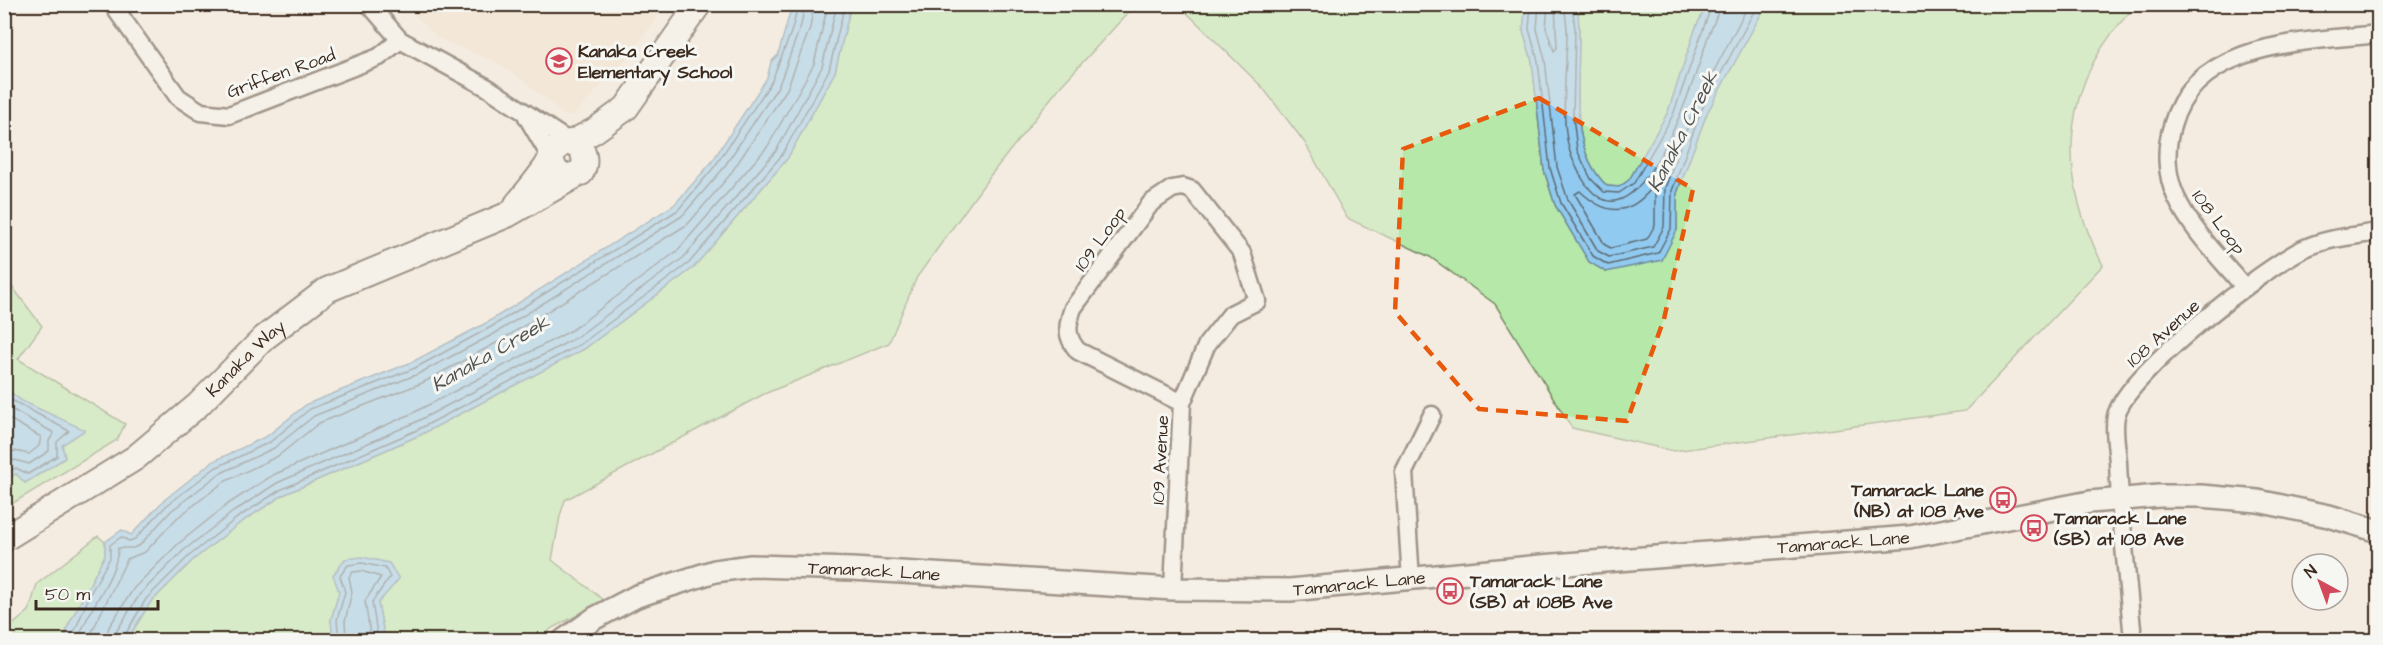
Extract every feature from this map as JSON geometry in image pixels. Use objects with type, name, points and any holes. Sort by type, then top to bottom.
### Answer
[{"type":"main road","name":"Kanaka Way","points":[[4,538],[135,458],[198,405],[264,338],[327,290],[507,215],[579,171],[615,131],[621,114],[699,4]]},
{"type":"main road","name":"Kanaka Way","points":[[571,143],[621,114]]},
{"type":"main road","points":[[571,143],[584,152],[579,171],[560,175],[555,171],[551,158],[557,148],[571,143]]},
{"type":"main road","name":"Kanaka Way","points":[[507,215],[536,181],[551,158]]},
{"type":"street","name":"Griffen Road","points":[[112,4],[178,97],[201,112],[229,115],[379,57],[400,40]]},
{"type":"street","points":[[369,4],[400,40],[488,88],[571,143]]},
{"type":"street","name":"108 Loop","points":[[2245,288],[2185,213],[2175,196],[2167,160],[2170,131],[2181,104],[2202,78],[2216,66],[2235,57],[2257,50],[2379,34]]},
{"type":"street","points":[[527,116],[551,158]]},
{"type":"street","name":"109 Loop","points":[[1182,403],[1078,351],[1070,341],[1067,326],[1073,308],[1151,203],[1172,189],[1183,187],[1192,190],[1242,253],[1262,304]]},
{"type":"street","points":[[2245,288],[2285,258],[2306,247],[2329,240],[2379,232]]},
{"type":"street","name":"108 Avenue","points":[[2132,629],[2119,498],[2116,416],[2130,391],[2148,369],[2245,288]]},
{"type":"street","name":"109 Avenue","points":[[1173,589],[1182,403],[1207,344],[1232,314],[1262,304]]},
{"type":"street","points":[[1412,580],[1404,472],[1432,415]]},
{"type":"street","name":"Tamarack Lane","points":[[564,640],[595,618],[637,596],[715,571],[751,566],[852,568],[1173,589],[1290,590],[1552,565],[1910,537],[2119,498],[2201,495],[2251,500],[2329,516],[2379,531]]},
{"type":"highlighted area","points":[[1539,98],[1693,189],[1664,319],[1627,421],[1479,409],[1395,312],[1403,149]]},
{"type":"shaded area","name":"Kanaka Creek Elementary School","points":[[405,5],[667,5],[625,60],[573,116],[565,116],[528,84],[496,62],[437,38]]},
{"type":"green space","points":[[851,5],[1135,5],[1059,88],[990,176],[917,277],[889,343],[764,394],[565,500],[552,560],[605,601],[552,628],[539,640],[385,640],[378,603],[339,592],[331,620],[333,640],[127,640],[150,603],[193,560],[240,523],[283,495],[420,435],[584,349],[693,268],[787,159],[835,72]]},
{"type":"green space","points":[[1179,5],[1526,5],[1523,30],[1532,61],[1544,170],[1555,205],[1589,261],[1606,272],[1677,230],[1677,193],[1707,113],[1766,5],[2137,5],[2111,34],[2092,64],[2080,96],[2073,129],[2072,162],[2077,196],[2103,265],[1965,411],[1674,451],[1572,428],[1495,304],[1430,257],[1347,218],[1305,143],[1263,88]]},
{"type":"green space","points":[[1577,5],[1707,5],[1696,27],[1668,112],[1629,180],[1619,187],[1607,186],[1593,167],[1584,146],[1579,124]]},
{"type":"green space","points":[[4,276],[42,326],[18,359],[125,424],[117,440],[5,508],[5,479],[16,473],[25,483],[65,458],[62,445],[70,439],[5,388]]},
{"type":"green space","points":[[98,536],[105,542],[105,555],[68,626],[64,640],[5,640],[4,632],[29,611],[37,584]]},
{"type":"water","name":"Kanaka Creek","points":[[792,5],[851,5],[835,72],[787,159],[693,268],[584,349],[420,435],[283,495],[240,523],[193,560],[150,603],[127,640],[64,640],[68,626],[105,555],[105,542],[122,530],[131,535],[163,501],[212,462],[267,436],[307,404],[412,362],[488,322],[674,205],[711,163],[767,78],[771,62],[778,55]]},
{"type":"water","name":"Kanaka Creek","points":[[1526,5],[1577,5],[1579,124],[1584,146],[1593,167],[1607,186],[1619,187],[1629,180],[1668,112],[1696,27],[1707,5],[1766,5],[1707,113],[1677,193],[1677,230],[1662,260],[1606,272],[1589,262],[1555,205],[1544,170],[1532,61],[1523,30]]},
{"type":"water","points":[[5,388],[22,401],[85,430],[62,445],[65,458],[25,483],[16,474],[5,479]]},
{"type":"water","points":[[362,557],[389,563],[399,579],[378,603],[385,640],[333,640],[331,620],[339,592],[333,575],[345,559]]},
{"type":"place","name":"Kanaka Creek Elementary School","points":[[559,61]]},
{"type":"place","name":"Tamarack Lane (NB) at 108 Ave","points":[[2003,500]]},
{"type":"place","name":"Tamarack Lane (SB) at 108 Ave","points":[[2034,528]]},
{"type":"place","name":"Tamarack Lane (SB) at 108B Ave","points":[[1450,591]]}]
